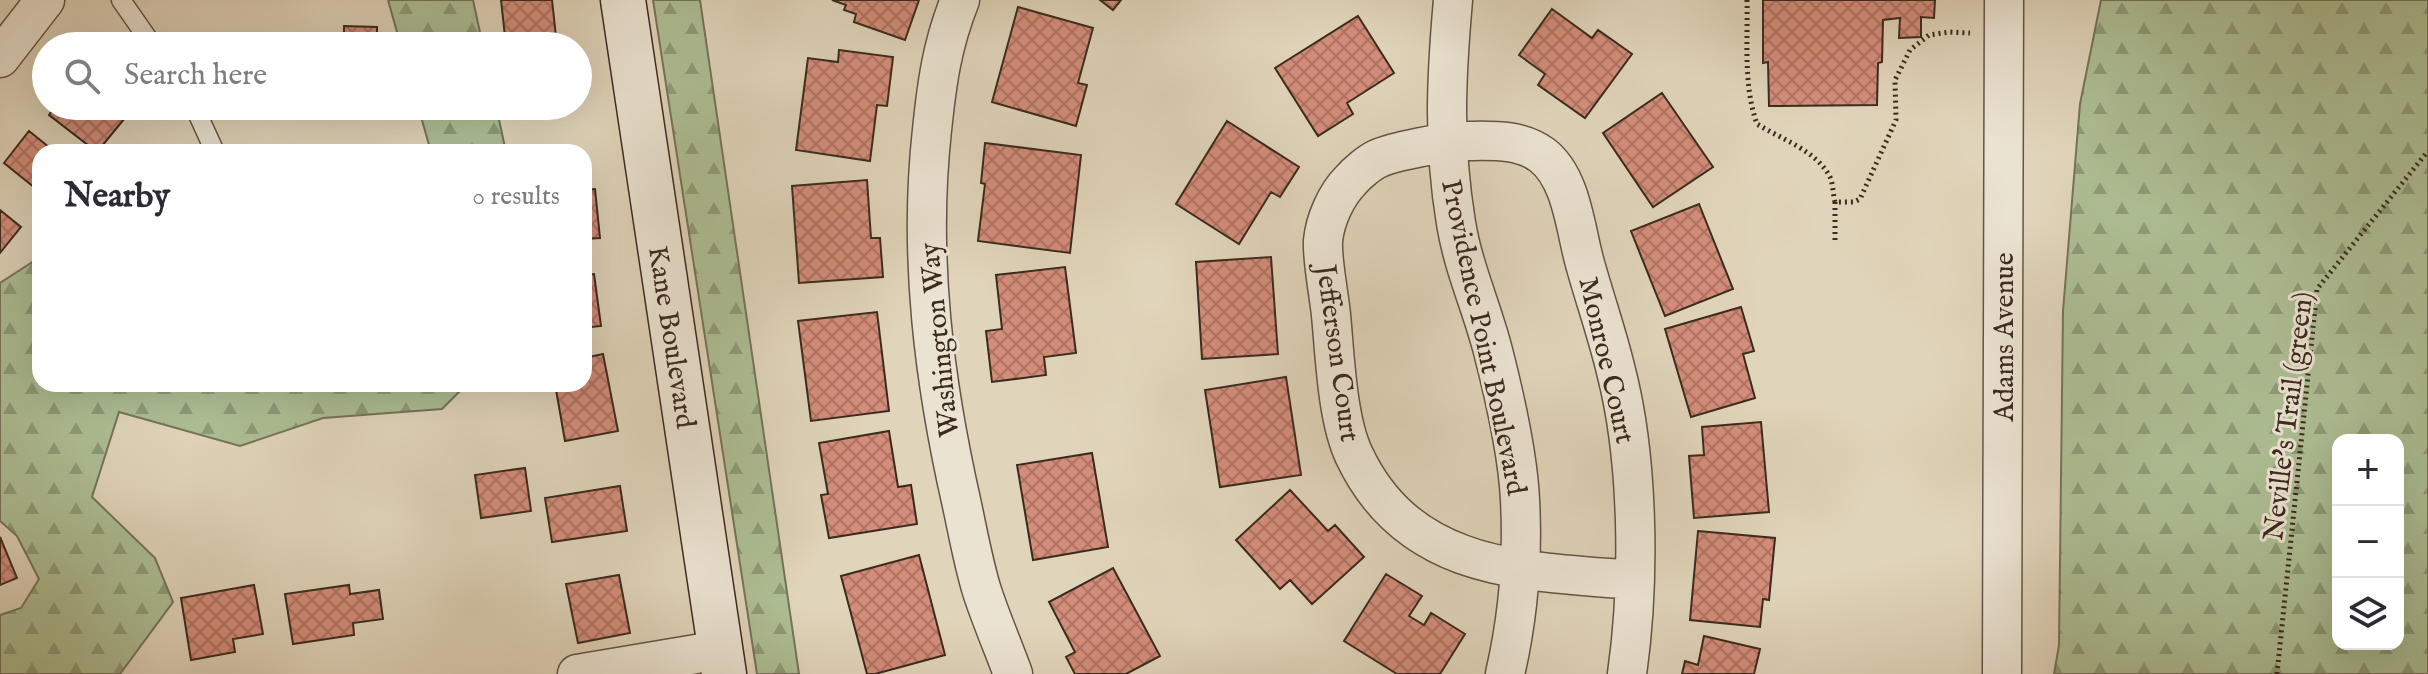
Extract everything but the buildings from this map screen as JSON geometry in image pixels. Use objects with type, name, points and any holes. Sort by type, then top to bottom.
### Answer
[{"type":"street","points":[[0,58],[45,0]]},
{"type":"street","name":"Kane Boulevard","points":[[623,0],[722,662]]},
{"type":"street","name":"Washington Way","points":[[960,0],[947,34],[937,84],[926,182],[926,259],[933,348],[952,462],[981,587],[1013,674]]},
{"type":"street","name":"Providence Point Boulevard","points":[[1453,0],[1446,75],[1446,142],[1456,226],[1493,350],[1511,435],[1520,498],[1520,570],[1505,674]]},
{"type":"street","name":"Adams Avenue","points":[[1991,12],[2002,674]]},
{"type":"street","name":"Monroe Court","points":[[1446,142],[1502,141],[1523,145],[1543,156],[1558,172],[1567,192],[1616,371],[1629,438],[1634,580],[1633,635],[1627,674]]},
{"type":"street","name":"Jefferson Court","points":[[1446,142],[1378,159],[1351,180],[1332,208],[1323,241],[1340,402],[1353,453],[1380,499],[1419,535],[1467,558],[1520,570],[1634,580]]},
{"type":"street","points":[[577,674],[722,662]]},
{"type":"lane","points":[[121,0],[143,32]]},
{"type":"lane","points":[[200,120],[211,144]]},
{"type":"path","points":[[1747,0],[1751,108],[1757,124],[1808,153],[1823,166],[1831,180],[1835,202],[1835,242]]},
{"type":"path","points":[[1835,202],[1860,199],[1896,120],[1895,80],[1910,50],[1929,35],[1972,33],[1991,12]]},
{"type":"path","name":"Neville's Trail (green)","points":[[2277,674],[2317,289],[2428,151]]},
{"type":"green space","points":[[388,0],[473,0],[480,32],[397,32]]},
{"type":"green space","points":[[653,0],[700,0],[799,674],[757,674]]},
{"type":"green space","points":[[2101,0],[2428,0],[2428,674],[2054,674],[2059,645],[2063,311],[2080,104]]},
{"type":"green space","points":[[422,120],[499,120],[504,144],[429,144]]},
{"type":"green space","points":[[32,262],[32,392],[459,392],[442,409],[323,418],[240,446],[119,412],[92,497],[155,558],[173,602],[120,674],[0,674],[0,615],[21,608],[39,579],[17,536],[0,521],[0,283]]}]
